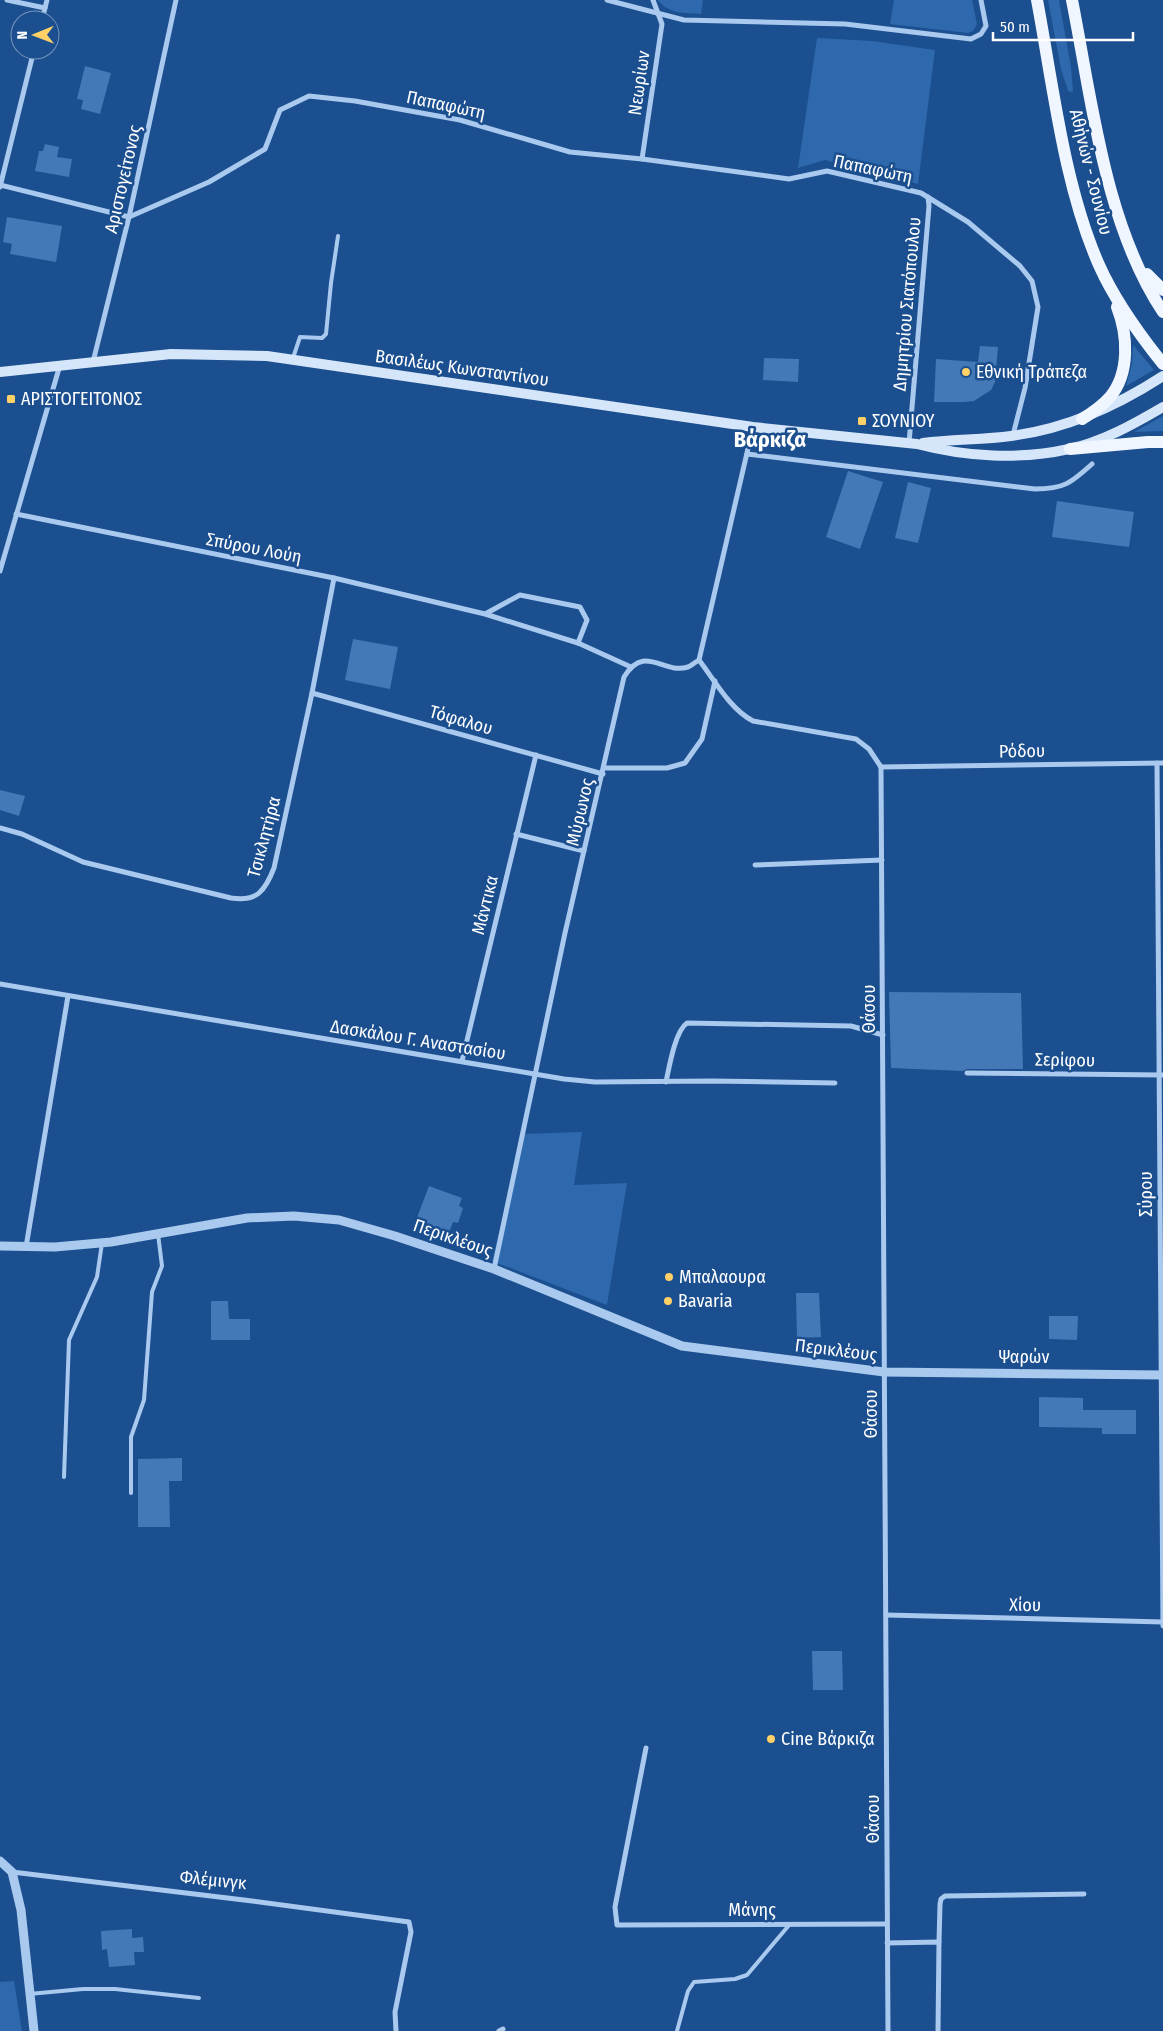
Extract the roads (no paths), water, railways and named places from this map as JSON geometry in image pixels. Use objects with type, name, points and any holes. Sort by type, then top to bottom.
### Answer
[{"type":"main road","name":"Αθήνών - Σουνίου","points":[[1037,0],[1071,180],[1085,230],[1099,266],[1131,322],[1163,364]]},
{"type":"main road","name":"Αθήνών - Σουνίου","points":[[1072,0],[1105,162],[1117,210],[1145,281],[1163,312]]},
{"type":"main road","points":[[1133,253],[1146,273],[1163,290]]},
{"type":"main road","points":[[1082,419],[1097,410],[1110,397],[1119,384],[1125,355],[1124,333],[1118,310],[1099,266]]},
{"type":"main road","name":"Βασιλέως Κωνσταντίνου","points":[[0,372],[171,354],[267,356],[753,427],[913,443],[940,450],[978,455],[1024,456],[1070,449],[1114,433],[1163,407]]},
{"type":"main road","name":"Βασιλέως Κωνσταντίνου","points":[[913,443],[1013,436],[1048,429],[1082,419],[1116,403],[1163,376]]},
{"type":"main road","points":[[1070,449],[1139,442],[1163,442]]},
{"type":"street","points":[[7,0],[45,8],[46,0]]},
{"type":"street","name":"Αριστογείτονος","points":[[93,363],[129,217],[176,0]]},
{"type":"street","points":[[607,0],[656,11],[670,18],[684,20],[845,24],[971,39],[981,34],[986,26],[982,0]]},
{"type":"street","name":"Νεωρίων","points":[[642,159],[662,24],[653,0]]},
{"type":"street","points":[[32,60],[0,186],[129,217]]},
{"type":"street","name":"Παπαφώτη","points":[[129,217],[210,182],[265,149],[280,110],[309,96],[355,101],[460,120],[570,152],[642,159],[789,179],[828,171],[920,193],[968,222],[1020,266],[1032,281],[1038,306],[1025,388],[1013,436]]},
{"type":"street","name":"Δημητρίου Σιατόπουλου","points":[[913,443],[929,206],[928,197]]},
{"type":"street","points":[[0,571],[60,365]]},
{"type":"street","points":[[631,667],[644,660],[673,667],[687,667],[699,660],[753,427]]},
{"type":"street","points":[[747,454],[1035,489],[1052,489],[1071,483],[1092,464]]},
{"type":"street","name":"Σπύρου Λούη","points":[[16,514],[334,578],[485,614],[578,643],[631,667]]},
{"type":"street","name":"Τσικλητήρα","points":[[0,828],[22,834],[83,862],[231,898],[251,898],[258,894],[265,888],[274,868],[312,692],[334,578]]},
{"type":"street","points":[[485,614],[520,595],[580,606],[587,620],[578,643]]},
{"type":"street","points":[[699,660],[735,708],[744,716],[753,720],[856,739],[869,749],[881,767]]},
{"type":"street","name":"Μύρωνος","points":[[494,1269],[565,934],[624,677],[631,667]]},
{"type":"street","name":"Τόφαλου","points":[[312,692],[536,755],[603,771],[667,768],[685,762],[702,739],[715,681]]},
{"type":"street","name":"Μάντικα","points":[[462,1061],[536,755]]},
{"type":"street","name":"Ρόδου","points":[[881,767],[1160,763]]},
{"type":"street","name":"Σύρου","points":[[1160,763],[1163,1626]]},
{"type":"street","name":"Θάσου","points":[[881,767],[888,2031]]},
{"type":"street","points":[[516,834],[584,851]]},
{"type":"street","points":[[755,866],[882,860]]},
{"type":"street","name":"Δασκάλου Γ. Αναστασίου","points":[[0,984],[536,1074],[595,1082],[835,1083]]},
{"type":"street","points":[[26,1248],[68,996]]},
{"type":"street","points":[[666,1082],[679,1034],[682,1026],[687,1023],[851,1026],[882,1035]]},
{"type":"street","name":"Σερίφου","points":[[967,1073],[1161,1075]]},
{"type":"street","name":"Περικλέους","points":[[0,1246],[26,1248],[102,1243],[247,1218],[294,1216],[338,1220],[395,1236],[494,1269],[682,1346],[884,1372]]},
{"type":"street","name":"Ψαρών","points":[[884,1372],[1162,1374]]},
{"type":"street","name":"Χίου","points":[[886,1615],[1163,1622]]},
{"type":"street","name":"Μάνης","points":[[646,1748],[615,1907],[617,1924],[887,1924]]},
{"type":"street","points":[[0,1861],[12,1872],[21,1910],[34,2031]]},
{"type":"street","name":"Φλέμινγκ","points":[[12,1872],[409,1922],[411,1932],[394,2012],[396,2031]]},
{"type":"street","points":[[938,2031],[941,1899],[945,1896],[1084,1894]]},
{"type":"street","points":[[887,1943],[939,1942]]},
{"type":"lane","points":[[292,360],[300,337],[322,338],[326,334],[330,283],[338,236]]},
{"type":"lane","points":[[131,1493],[131,1437],[144,1400],[152,1292],[162,1266],[158,1234]]},
{"type":"lane","points":[[64,1477],[69,1340],[97,1277],[102,1243]]},
{"type":"lane","points":[[677,2031],[688,1991],[694,1982],[735,1979],[747,1975],[790,1924]]},
{"type":"lane","points":[[29,1994],[83,1989],[107,1989],[199,1998]]},
{"type":"place","name":"Εθνική Τράπεζα","points":[[966,372]]},
{"type":"place","name":"ΑΡΙΣΤΟΓΕΙΤΟΝΟΣ","points":[[11,399]]},
{"type":"place","name":"ΣΟΥΝΙΟΥ","points":[[862,421]]},
{"type":"place","name":"Μπαλαουρα","points":[[669,1277]]},
{"type":"place","name":"Bavaria","points":[[668,1301]]},
{"type":"place","name":"Cine Βάρκιζα","points":[[771,1739]]},
{"type":"district","name":"Βάρκιζα","points":[[770,439]]}]
